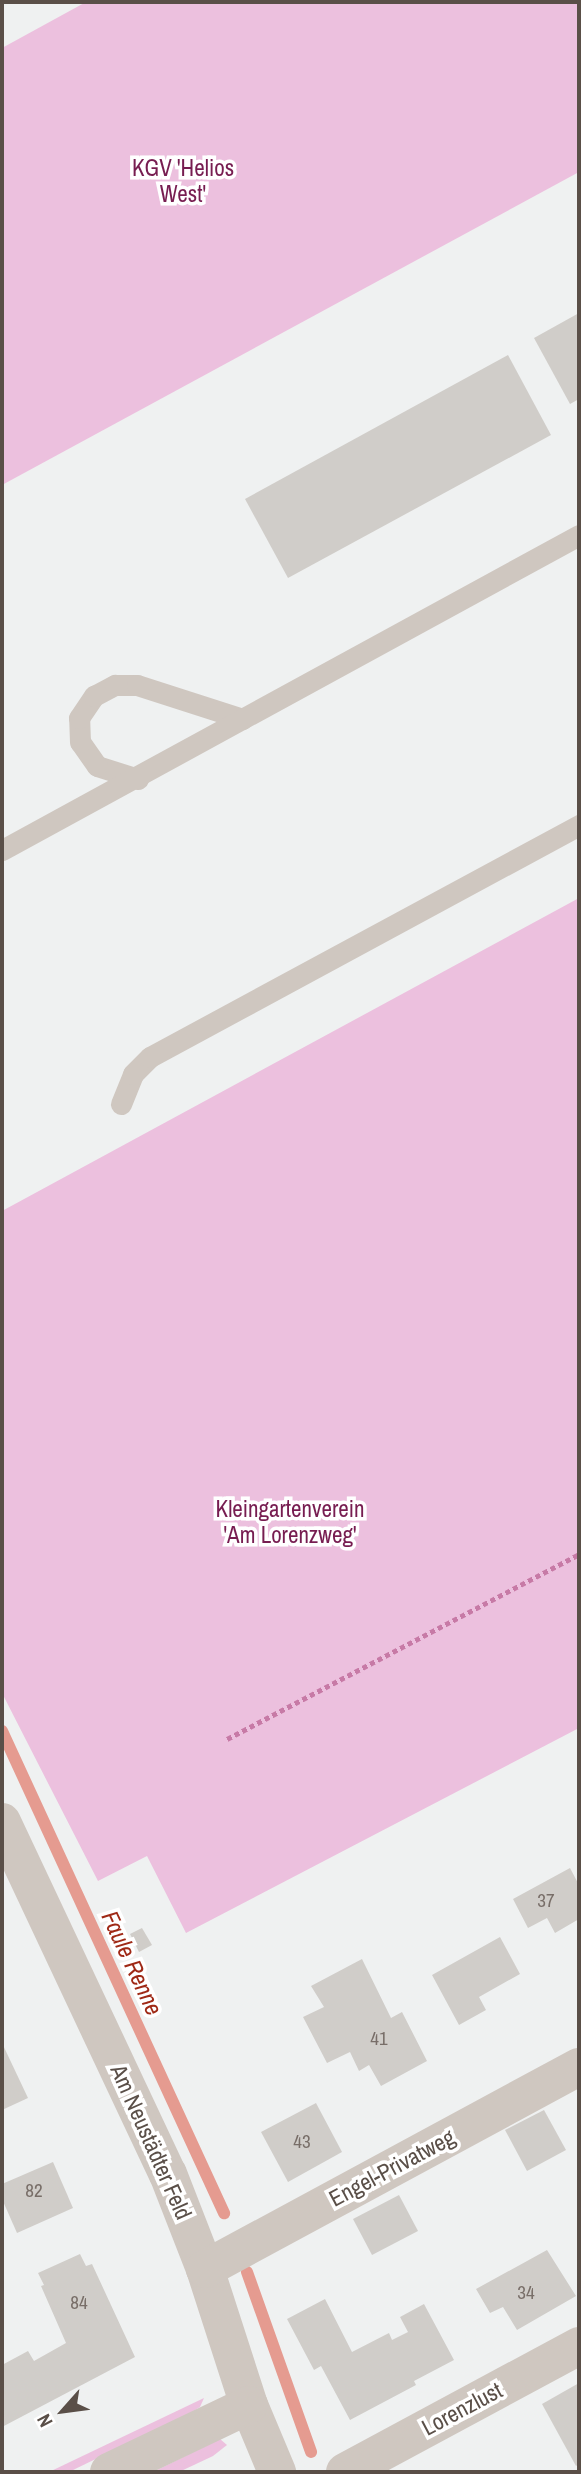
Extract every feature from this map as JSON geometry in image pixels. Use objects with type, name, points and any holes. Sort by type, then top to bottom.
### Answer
[{"type":"street","name":"Am Neustädter Feld","points":[[2,1822],[168,2174],[205,2269],[249,2404],[276,2472]]},
{"type":"street","name":"Engel-Privatweg","points":[[205,2269],[579,2067]]},
{"type":"street","name":"Lorenzlust","points":[[345,2472],[579,2346]]},
{"type":"street","points":[[108,2472],[249,2404]]},
{"type":"lane","points":[[2,850],[138,779],[579,535]]},
{"type":"lane","points":[[138,779],[97,766],[80,743],[79,718],[94,696],[115,685],[137,685],[243,719]]},
{"type":"lane","points":[[121,1104],[133,1074],[149,1056],[579,825]]},
{"type":"path","points":[[227,1740],[579,1553]]},
{"type":"green space","name":"KGV 'Helios West'","points":[[86,2],[579,2],[579,172],[2,485],[2,48]]},
{"type":"green space","name":"Kleingartenverein 'Am Lorenzweg'","points":[[579,898],[579,1728],[186,1933],[147,1856],[98,1881],[2,1693],[2,1211]]},
{"type":"green space","points":[[204,2398],[200,2407],[192,2412],[69,2472],[49,2472]]},
{"type":"green space","points":[[220,2439],[227,2445],[213,2456],[179,2472],[153,2472]]},
{"type":"building","points":[[579,313],[579,399],[570,404],[534,338]]},
{"type":"building","points":[[508,355],[551,435],[288,578],[245,499]]},
{"type":"building","points":[[570,1868],[579,1885],[579,1919],[555,1933],[547,1918],[528,1928],[513,1899]]},
{"type":"building","points":[[142,1928],[152,1945],[139,1952],[130,1934]]},
{"type":"building","points":[[500,1937],[520,1974],[479,1997],[486,2010],[459,2025],[432,1975]]},
{"type":"building","points":[[362,1959],[391,2018],[402,2012],[427,2061],[381,2086],[369,2065],[359,2071],[350,2052],[327,2063],[303,2017],[324,2007],[311,1986]]},
{"type":"building","points":[[2,2043],[28,2098],[2,2110]]},
{"type":"building","points":[[316,2103],[342,2152],[288,2182],[261,2132]]},
{"type":"building","points":[[544,2110],[566,2150],[527,2171],[505,2130]]},
{"type":"building","points":[[53,2162],[73,2208],[17,2233],[2,2199],[2,2184]]},
{"type":"building","points":[[399,2195],[418,2231],[372,2255],[353,2219]]},
{"type":"building","points":[[547,2250],[576,2296],[517,2330],[503,2307],[490,2313],[476,2289]]},
{"type":"building","points":[[80,2254],[86,2266],[92,2264],[135,2357],[2,2427],[2,2365],[28,2351],[34,2361],[66,2343],[38,2273]]},
{"type":"building","points":[[325,2299],[352,2352],[389,2333],[392,2340],[408,2332],[400,2317],[424,2304],[454,2360],[414,2381],[416,2385],[350,2420],[321,2366],[314,2370],[287,2319]]},
{"type":"building","points":[[579,2383],[579,2464],[576,2466],[542,2404]]},
{"type":"waterway","name":"Faule Renne","points":[[2,1731],[224,2213]]},
{"type":"waterway","name":"Faule Renne","points":[[247,2272],[311,2452]]}]
